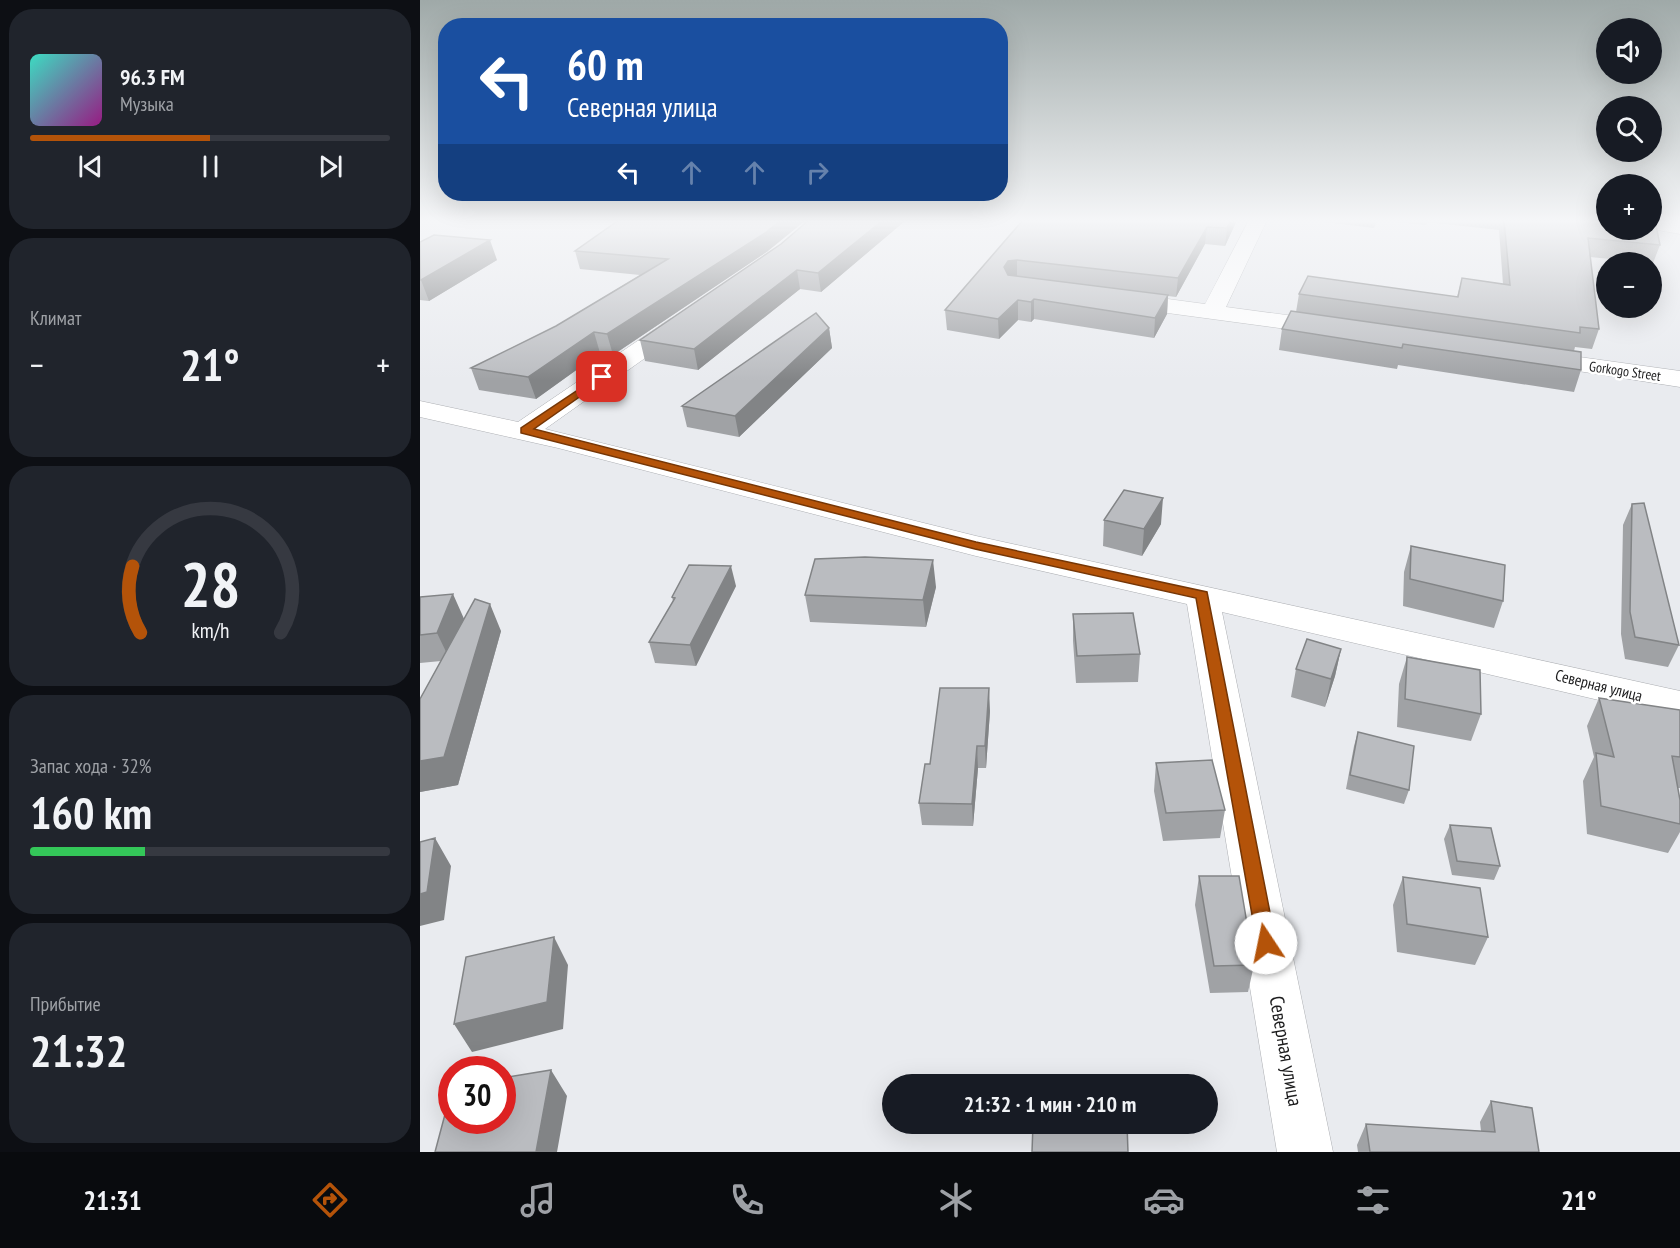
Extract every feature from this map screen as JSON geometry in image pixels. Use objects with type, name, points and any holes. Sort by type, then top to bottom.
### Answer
[{"type":"street","points":[[1214,311],[1232,274]]},
{"type":"street","points":[[1098,297],[1355,332]]},
{"type":"street","points":[[525,430],[698,310]]},
{"type":"street","name":"Gorkogo Street","points":[[1509,354],[1680,379]]},
{"type":"street","name":"Северная улица","points":[[420,408],[525,430],[975,545],[1498,660],[1680,705]]},
{"type":"street","name":"Северная улица","points":[[1202,595],[1305,1152]]},
{"type":"building","points":[[420,274],[432,274],[421,280]]},
{"type":"building","points":[[643,274],[701,274],[607,334],[594,332],[528,377],[471,368],[556,326]]},
{"type":"building","points":[[737,274],[792,274],[694,349],[640,340]]},
{"type":"building","points":[[976,274],[1007,274],[1168,295],[1155,318],[1034,299],[1031,302],[1018,300],[998,319],[945,310]]},
{"type":"building","points":[[1140,274],[1180,274],[1178,278]]},
{"type":"building","points":[[1509,274],[1592,274],[1599,329],[1580,327],[1580,333],[1299,294],[1308,276],[1458,297],[1462,278],[1510,285]]},
{"type":"building","points":[[1291,311],[1581,352],[1581,370],[1403,344],[1402,348],[1282,329]]},
{"type":"building","points":[[816,313],[829,328],[735,416],[682,406]]},
{"type":"building","points":[[1124,490],[1163,498],[1144,529],[1104,520]]},
{"type":"building","points":[[1644,503],[1679,645],[1635,637],[1630,612],[1632,504]]},
{"type":"building","points":[[1411,546],[1505,565],[1503,601],[1410,579]]},
{"type":"building","points":[[865,557],[933,560],[923,600],[805,595],[815,559]]},
{"type":"building","points":[[689,565],[731,566],[690,645],[649,642],[675,598],[672,597]]},
{"type":"building","points":[[453,594],[437,633],[420,635],[420,597]]},
{"type":"building","points":[[475,599],[490,604],[444,757],[420,761],[420,699]]},
{"type":"building","points":[[1133,613],[1140,654],[1077,656],[1073,614]]},
{"type":"building","points":[[1307,639],[1341,649],[1331,679],[1296,669]]},
{"type":"building","points":[[1407,657],[1480,670],[1481,714],[1405,699]]},
{"type":"building","points":[[940,688],[989,688],[985,746],[977,746],[972,804],[919,803],[925,764],[930,764]]},
{"type":"building","points":[[1599,698],[1680,710],[1680,757],[1672,756],[1680,800],[1680,824],[1601,806],[1596,753],[1614,757]]},
{"type":"building","points":[[1358,732],[1414,746],[1409,790],[1350,775]]},
{"type":"building","points":[[1212,760],[1225,810],[1166,813],[1156,763]]},
{"type":"building","points":[[1450,825],[1491,828],[1500,866],[1457,861]]},
{"type":"building","points":[[435,838],[427,892],[420,894],[420,842]]},
{"type":"building","points":[[1199,876],[1239,876],[1254,965],[1214,966]]},
{"type":"building","points":[[1403,877],[1480,888],[1488,937],[1407,924]]},
{"type":"building","points":[[554,937],[547,1002],[454,1024],[466,957]]},
{"type":"building","points":[[551,1070],[536,1152],[435,1152],[440,1134],[516,1134],[516,1076]]},
{"type":"building","points":[[1491,1101],[1532,1108],[1539,1152],[1370,1152],[1366,1124],[1495,1132]]},
{"type":"building","points":[[1033,1134],[1127,1134],[1128,1152],[1032,1152]]},
{"type":"route","points":[[602,377],[525,430],[975,545],[1202,595],[1266,943]]}]
